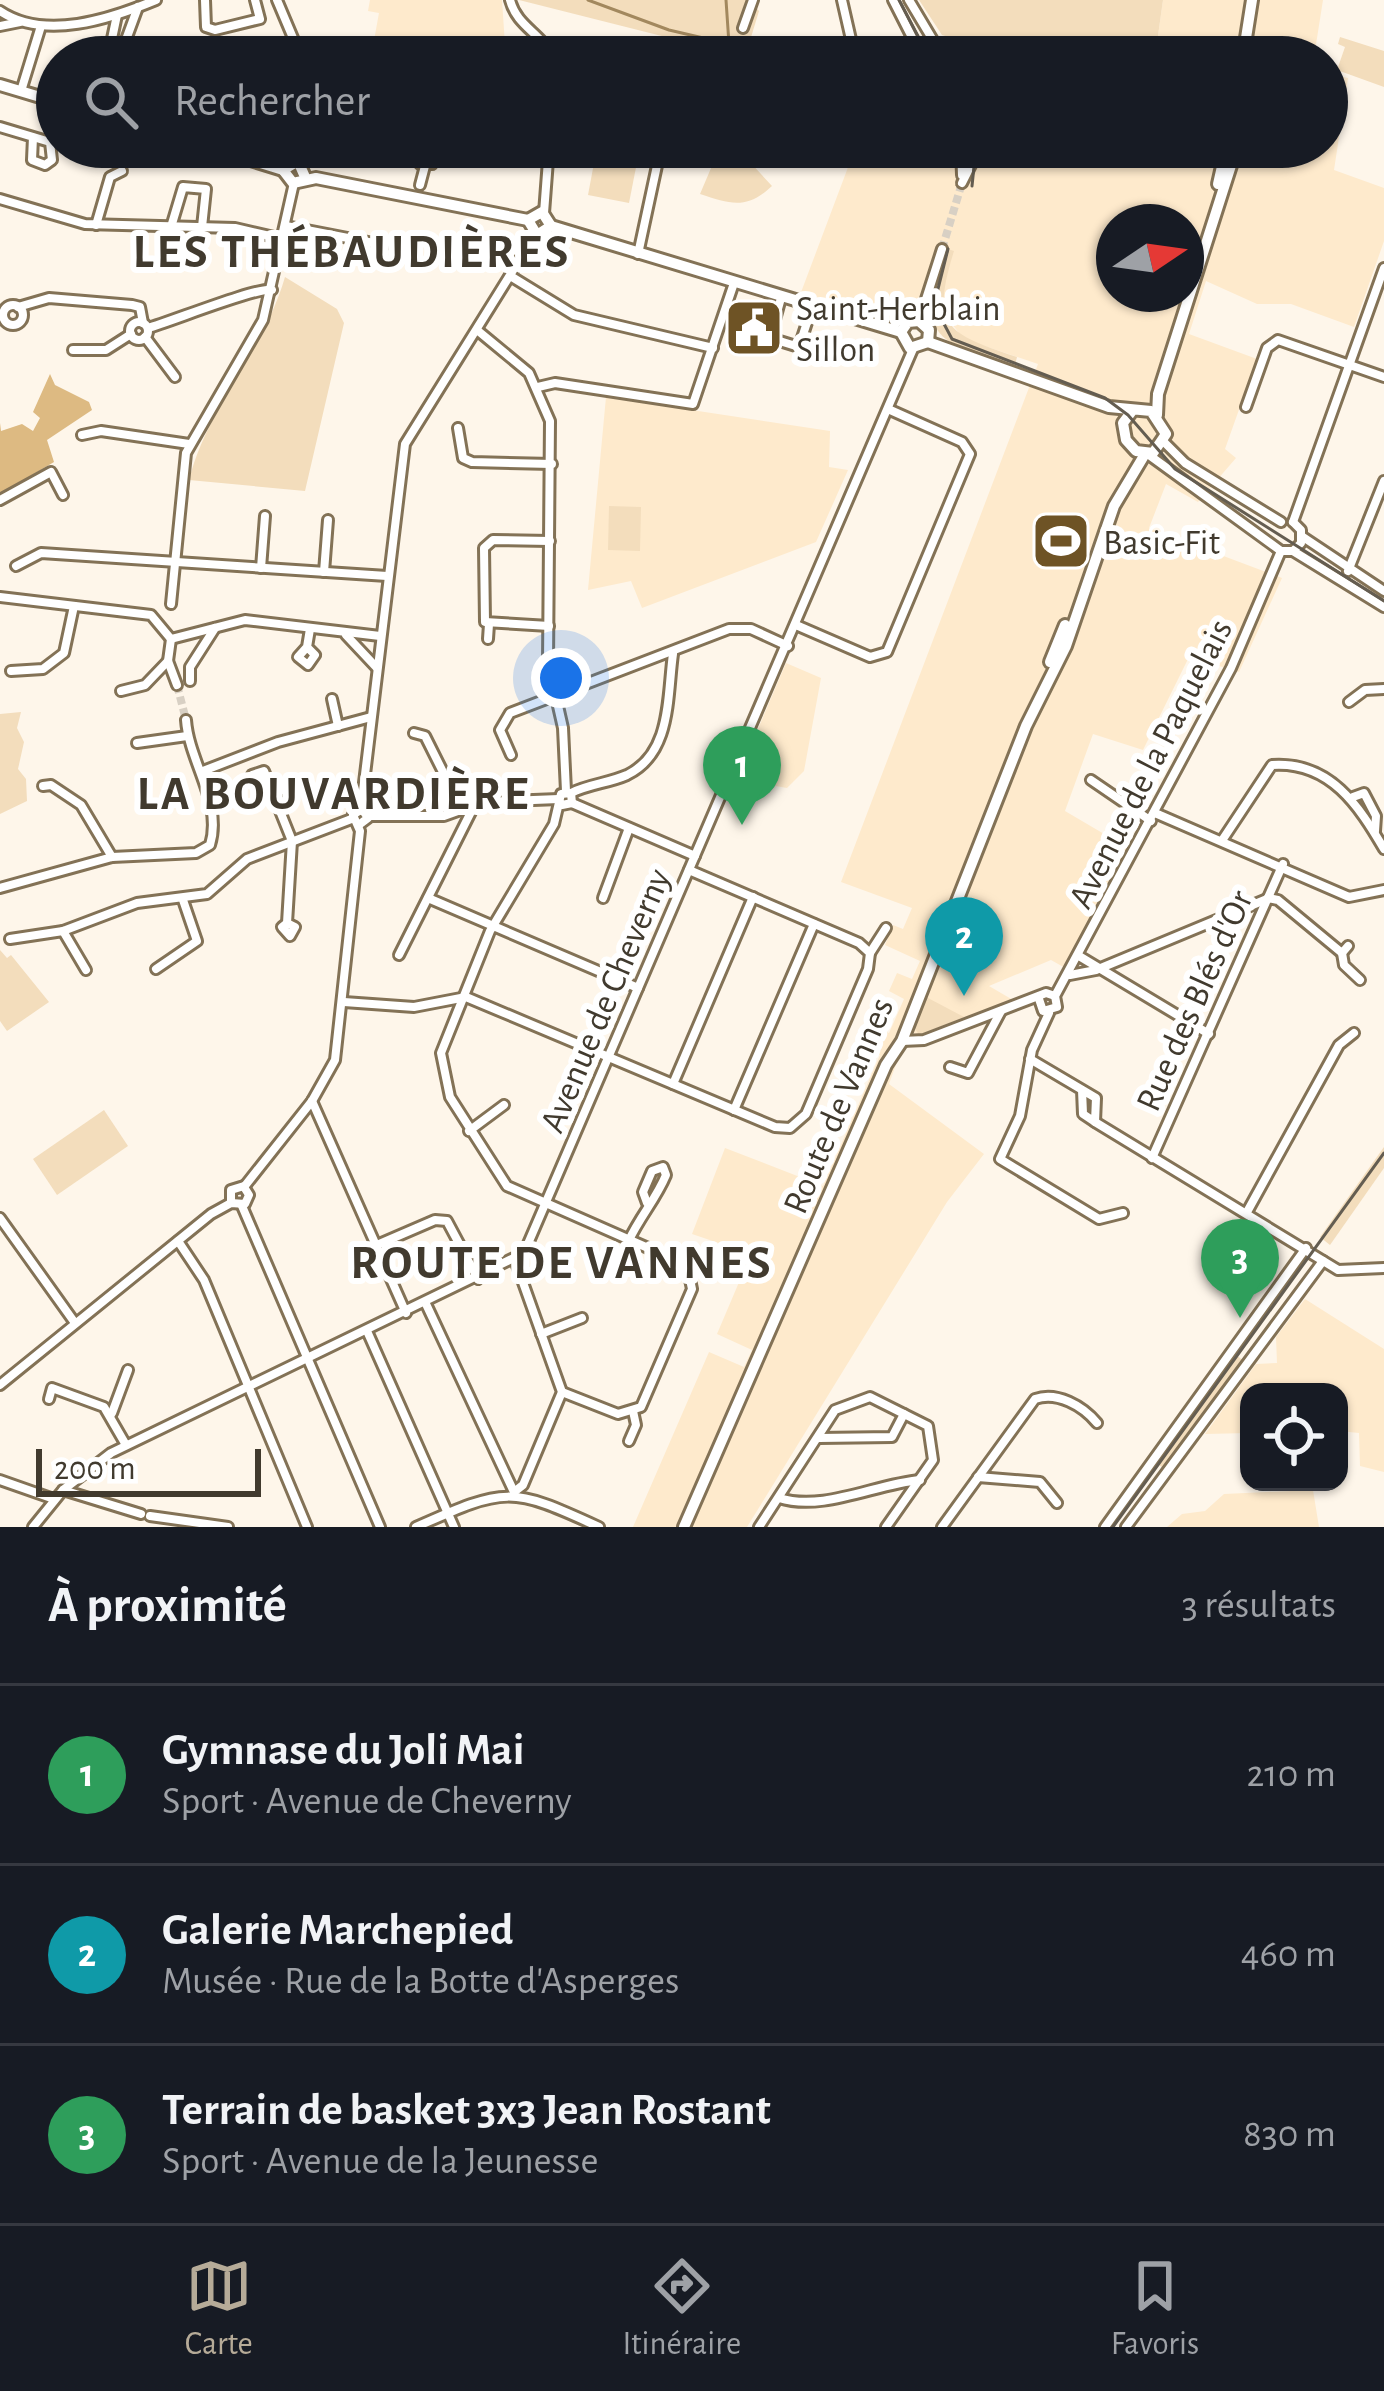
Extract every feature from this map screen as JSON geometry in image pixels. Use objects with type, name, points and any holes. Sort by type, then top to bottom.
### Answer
[{"type":"main road","points":[[1249,36],[1254,0]]},
{"type":"main road","points":[[0,85],[36,96]]},
{"type":"main road","points":[[276,168],[300,180],[528,220],[544,213],[551,226],[901,332]]},
{"type":"main road","points":[[300,180],[303,168]]},
{"type":"main road","points":[[1204,227],[1221,168]]},
{"type":"main road","points":[[1123,431],[1158,394],[1222,168]]},
{"type":"main road","points":[[528,220],[536,235],[551,226]]},
{"type":"main road","points":[[1145,412],[1178,312]]},
{"type":"main road","points":[[928,341],[929,330],[919,321],[907,322],[901,332],[904,344],[913,349],[928,341],[1089,400],[1145,412],[1164,442],[1146,454],[1129,444],[1123,431],[1089,400]]},
{"type":"main road","name":"Route de Vannes","points":[[1061,644],[1129,444]]},
{"type":"main road","name":"Route de Vannes","points":[[687,1527],[881,1075],[902,1041],[1114,506],[1146,454]]},
{"type":"street","points":[[0,11],[41,26],[118,13],[156,0]]},
{"type":"street","points":[[206,0],[206,26],[215,31],[260,19],[255,0]]},
{"type":"street","points":[[277,0],[292,36]]},
{"type":"street","points":[[510,0],[515,16],[540,36]]},
{"type":"street","points":[[743,28],[754,0]]},
{"type":"street","points":[[842,0],[850,36]]},
{"type":"street","points":[[893,0],[911,36]]},
{"type":"street","points":[[908,0],[929,36]]},
{"type":"street","points":[[130,36],[138,8]]},
{"type":"street","points":[[113,36],[118,13]]},
{"type":"street","points":[[0,26],[21,22]]},
{"type":"street","points":[[38,36],[41,26]]},
{"type":"street","points":[[923,36],[927,33]]},
{"type":"street","points":[[21,91],[36,42]]},
{"type":"street","points":[[0,127],[33,137]]},
{"type":"street","points":[[419,184],[424,168]]},
{"type":"street","points":[[544,213],[547,168]]},
{"type":"street","points":[[638,254],[656,168]]},
{"type":"street","points":[[962,168],[962,183],[970,168]]},
{"type":"street","points":[[96,225],[110,177],[122,171]]},
{"type":"street","points":[[171,604],[188,444],[250,346],[272,290],[300,180]]},
{"type":"street","points":[[171,227],[183,187],[191,184],[206,189],[209,196],[202,227]]},
{"type":"street","points":[[0,199],[96,225],[248,229],[283,239]]},
{"type":"street","points":[[286,226],[384,245]]},
{"type":"street","points":[[231,1203],[232,1188],[244,1187],[313,1101],[334,1060],[344,1002],[387,576],[409,433],[536,235]]},
{"type":"street","points":[[919,321],[942,249]]},
{"type":"street","points":[[1293,522],[1384,268]]},
{"type":"street","points":[[512,277],[574,315],[713,348]]},
{"type":"street","points":[[538,387],[555,383],[690,405],[697,399],[734,283]]},
{"type":"street","points":[[73,350],[106,350],[131,334],[219,307],[259,287],[272,290]]},
{"type":"street","points":[[18,307],[18,323],[7,323],[2,311],[49,298],[132,304],[140,308],[145,330],[175,377]]},
{"type":"street","points":[[781,298],[770,338],[799,347],[812,307]]},
{"type":"street","points":[[131,334],[133,324],[145,330]]},
{"type":"street","points":[[477,330],[516,359],[538,387],[551,428],[548,626],[563,728],[566,798],[495,926],[462,996],[440,1060],[449,1097],[500,1180],[682,1264],[692,1289],[648,1397],[633,1411],[613,1413],[562,1393]]},
{"type":"street","points":[[1246,407],[1267,347],[1278,340],[1384,377]]},
{"type":"street","name":"Avenue de Cheverny","points":[[515,1261],[526,1249],[546,1204],[913,349]]},
{"type":"street","points":[[796,625],[870,657],[887,652],[970,457],[962,442],[888,409]]},
{"type":"street","points":[[458,428],[463,458],[472,462],[552,464]]},
{"type":"street","points":[[82,434],[101,431],[188,444]]},
{"type":"street","points":[[1164,442],[1185,463],[1281,522],[1293,522]]},
{"type":"street","points":[[1146,454],[1169,475],[1272,540],[1281,551],[1293,551],[1384,607]]},
{"type":"street","points":[[0,500],[51,472],[63,495]]},
{"type":"street","points":[[1348,571],[1384,481]]},
{"type":"street","points":[[261,568],[265,516]]},
{"type":"street","points":[[324,572],[328,520]]},
{"type":"street","points":[[1272,540],[1281,522]]},
{"type":"street","points":[[1293,522],[1303,537],[1384,591]]},
{"type":"street","points":[[1293,551],[1303,537]]},
{"type":"street","points":[[488,640],[489,625],[483,615],[485,546],[496,539],[550,541]]},
{"type":"street","name":"Avenue de la Paquelais","points":[[1055,996],[1232,668],[1281,551]]},
{"type":"street","points":[[16,566],[41,554],[387,576]]},
{"type":"street","points":[[0,597],[151,615],[171,639],[168,662],[176,685]]},
{"type":"street","points":[[11,671],[43,669],[64,653],[74,606]]},
{"type":"street","points":[[171,639],[245,620],[380,636]]},
{"type":"street","points":[[489,625],[548,626]]},
{"type":"street","points":[[190,681],[193,661],[216,627]]},
{"type":"street","points":[[511,755],[500,730],[504,718],[555,696],[737,627],[788,646]]},
{"type":"street","points":[[307,647],[310,629]]},
{"type":"street","points":[[345,634],[377,668]]},
{"type":"street","points":[[352,643],[363,635]]},
{"type":"street","points":[[10,939],[63,931],[137,903],[183,900],[212,891],[247,859],[361,817],[459,812],[475,804],[566,798],[629,774],[650,758],[664,724],[673,654]]},
{"type":"street","points":[[121,691],[145,685],[168,662]]},
{"type":"street","points":[[1349,701],[1365,690],[1384,689]]},
{"type":"street","points":[[332,699],[338,726]]},
{"type":"street","points":[[203,771],[371,717]]},
{"type":"street","points":[[0,888],[112,857],[196,853],[210,845],[213,830],[203,771],[193,764],[186,719]]},
{"type":"street","points":[[414,733],[425,736],[465,824]]},
{"type":"street","points":[[137,743],[187,736]]},
{"type":"street","points":[[1222,839],[1272,765],[1289,764],[1353,797],[1384,849]]},
{"type":"street","points":[[252,775],[264,771],[292,841],[286,922]]},
{"type":"street","points":[[1091,780],[1153,817],[1222,839],[1349,897],[1384,890]]},
{"type":"street","points":[[272,793],[297,784]]},
{"type":"street","points":[[43,786],[81,805],[112,857]]},
{"type":"street","points":[[1353,797],[1364,794],[1380,814],[1374,832]]},
{"type":"street","points":[[566,798],[695,856]]},
{"type":"street","points":[[399,955],[475,804]]},
{"type":"street","points":[[603,898],[629,827]]},
{"type":"street","name":"Rue des Blés d'Or","points":[[1152,1158],[1283,864]]},
{"type":"street","points":[[689,870],[870,953]]},
{"type":"street","points":[[673,1084],[753,897]]},
{"type":"street","points":[[428,898],[638,988]]},
{"type":"street","points":[[1070,975],[1096,970],[1268,898],[1278,900],[1345,950],[1344,965],[1360,980]]},
{"type":"street","points":[[156,969],[197,941],[183,900]]},
{"type":"street","points":[[734,1110],[814,924]]},
{"type":"street","points":[[344,1002],[414,1007],[462,996],[779,1129],[803,1119],[868,969],[870,953],[886,928]]},
{"type":"street","points":[[63,931],[86,970]]},
{"type":"street","points":[[1079,956],[1209,1034]]},
{"type":"street","points":[[902,1041],[924,1040],[1046,993],[1055,996],[1058,1004],[1049,1012],[1030,1059],[1020,1116],[1000,1159],[1099,1220],[1124,1213]]},
{"type":"street","points":[[1039,999],[1040,1009],[1049,1012]]},
{"type":"street","points":[[950,1067],[968,1073],[1002,1010]]},
{"type":"street","points":[[1247,1212],[1339,1045],[1354,1033]]},
{"type":"street","points":[[1030,1059],[1096,1098],[1095,1121]]},
{"type":"street","points":[[1082,1090],[1084,1114],[1325,1263],[1345,1273],[1384,1268]]},
{"type":"street","points":[[313,1101],[406,1312]]},
{"type":"street","points":[[470,1131],[504,1105]]},
{"type":"street","points":[[242,1206],[249,1197],[244,1187]]},
{"type":"street","points":[[231,1203],[242,1206]]},
{"type":"street","points":[[0,1385],[231,1203]]},
{"type":"street","points":[[629,1240],[646,1203]]},
{"type":"street","points":[[242,1206],[380,1527]]},
{"type":"street","points":[[0,1217],[76,1323]]},
{"type":"street","points":[[376,1245],[445,1220],[455,1228],[478,1279]]},
{"type":"street","points":[[178,1241],[201,1273],[308,1527]]},
{"type":"street","points":[[1105,1527],[1306,1248]]},
{"type":"street","points":[[33,1527],[63,1490],[126,1445],[515,1261],[562,1393],[525,1482],[514,1492],[416,1527]]},
{"type":"street","points":[[1126,1527],[1325,1263]]},
{"type":"street","points":[[426,1304],[514,1492],[575,1524],[599,1527]]},
{"type":"street","points":[[541,1334],[582,1318]]},
{"type":"street","points":[[367,1331],[454,1527]]},
{"type":"street","points":[[112,1413],[128,1370]]},
{"type":"street","points":[[49,1399],[52,1388],[112,1413],[126,1445]]},
{"type":"street","points":[[942,1527],[1041,1396],[1086,1409],[1097,1423]]},
{"type":"street","points":[[759,1527],[835,1410],[870,1397],[928,1426],[933,1460],[886,1527]]},
{"type":"street","points":[[629,1442],[633,1411]]},
{"type":"street","points":[[819,1438],[892,1437],[904,1414]]},
{"type":"street","points":[[978,1477],[1040,1482],[1057,1503]]},
{"type":"street","points":[[0,1480],[54,1498]]},
{"type":"street","points":[[778,1498],[792,1502],[854,1496],[878,1483],[920,1480]]},
{"type":"street","points":[[63,1490],[146,1515],[228,1527]]},
{"type":"shaded area","points":[[370,0],[502,0],[504,36],[375,36],[379,13],[368,11]]},
{"type":"shaded area","points":[[519,0],[749,0],[759,11],[751,36],[662,36]]},
{"type":"shaded area","points":[[919,0],[1163,0],[1158,36],[942,35]]},
{"type":"shaded area","points":[[1163,0],[1323,0],[1317,36],[1158,36]]},
{"type":"shaded area","points":[[1348,40],[1384,51],[1384,87],[1348,74]]},
{"type":"shaded area","points":[[593,168],[636,168],[629,203],[588,195]]},
{"type":"shaded area","points":[[711,168],[755,168],[772,186],[738,203],[700,194]]},
{"type":"shaded area","points":[[848,168],[1334,168],[1384,188],[1384,241],[1354,327],[1291,304],[1257,304],[1206,281],[1204,287],[1204,204],[1096,204],[1096,312],[1196,312],[1189,334],[1257,359],[1225,449],[1236,458],[1198,502],[1166,484],[1149,528],[1282,578],[1239,672],[1189,657],[1143,750],[1093,734],[1065,811],[1128,848],[1067,969],[1051,960],[989,986],[1013,1000],[919,1035],[908,1031],[889,1084],[984,1154],[947,1202],[747,1527],[633,1527],[709,1352],[744,1367],[752,1350],[717,1334],[751,1254],[692,1234],[725,1148],[823,1186],[880,1055],[863,1047],[872,1027],[889,1033],[904,999],[889,991],[897,973],[912,979],[920,961],[885,945],[893,925],[903,929],[912,908],[841,882],[1038,364],[964,339],[942,312],[918,304],[914,315],[894,323],[800,295]]},
{"type":"shaded area","points":[[945,248],[954,251],[944,297],[950,324],[974,341],[1017,357],[1015,365],[964,349],[938,331],[933,300]]},
{"type":"shaded area","points":[[285,277],[337,309],[344,323],[305,491],[189,480],[209,427],[263,330]]},
{"type":"shaded area","points":[[50,374],[55,385],[89,402],[92,410],[47,440],[54,462],[0,494],[0,423],[1,431],[22,424],[33,431],[40,418],[33,412]]},
{"type":"shaded area","points":[[606,397],[830,431],[829,467],[848,470],[816,542],[642,608],[631,581],[588,590]]},
{"type":"shaded area","points":[[609,506],[641,507],[640,551],[608,550]]},
{"type":"shaded area","points":[[786,663],[821,678],[804,771],[787,788],[746,781],[749,766],[743,764]]},
{"type":"shaded area","points":[[21,712],[17,728],[24,742],[18,769],[26,779],[27,801],[0,814],[0,714]]},
{"type":"shaded area","points":[[0,950],[7,958],[11,955],[49,1002],[7,1031],[0,1021]]},
{"type":"shaded area","points":[[927,997],[964,1017],[919,1035],[914,1027]]},
{"type":"shaded area","points":[[104,1110],[128,1146],[57,1195],[33,1159]]},
{"type":"shaded area","points":[[1384,1147],[1384,1168],[1330,1245],[1320,1237]]},
{"type":"shaded area","points":[[1305,1299],[1384,1349],[1384,1472],[1360,1466],[1359,1433],[1348,1432],[1348,1383],[1242,1383],[1256,1364],[1277,1363],[1276,1337]]},
{"type":"shaded area","points":[[1235,1354],[1245,1362],[1166,1470],[1155,1462]]},
{"type":"shaded area","points":[[1240,1386],[1240,1433],[1205,1434]]},
{"type":"shaded area","points":[[1313,1491],[1319,1527],[1167,1527],[1182,1514],[1205,1511],[1224,1494]]},
{"type":"waterway","points":[[588,0],[695,36]]},
{"type":"waterway","points":[[726,0],[728,36]]},
{"type":"tunnel","points":[[942,249],[962,183]]},
{"type":"tunnel","points":[[177,685],[186,720]]},
{"type":"tram line","points":[[899,0],[918,36]]},
{"type":"tram line","points":[[972,186],[974,168]]},
{"type":"tram line","points":[[948,249],[934,305],[952,339],[1105,398],[1128,415],[1175,469],[1384,601]]},
{"type":"tram line","points":[[1113,1527],[1384,1153]]},
{"type":"place","name":"Saint-Herblain Sillon","points":[[754,328]]},
{"type":"place","name":"Basic-Fit","points":[[1061,541]]},
{"type":"place","name":"Gymnase du Joli Mai","points":[[742,825]]},
{"type":"place","name":"Galerie Marchepied","points":[[964,996]]},
{"type":"place","name":"Terrain de basket 3x3 Jean Rostant","points":[[1240,1318]]},
{"type":"district","name":"LES THÉBAUDIÈRES","points":[[352,250]]},
{"type":"district","name":"LA BOUVARDIÈRE","points":[[334,792]]},
{"type":"district","name":"ROUTE DE VANNES","points":[[562,1261]]}]
